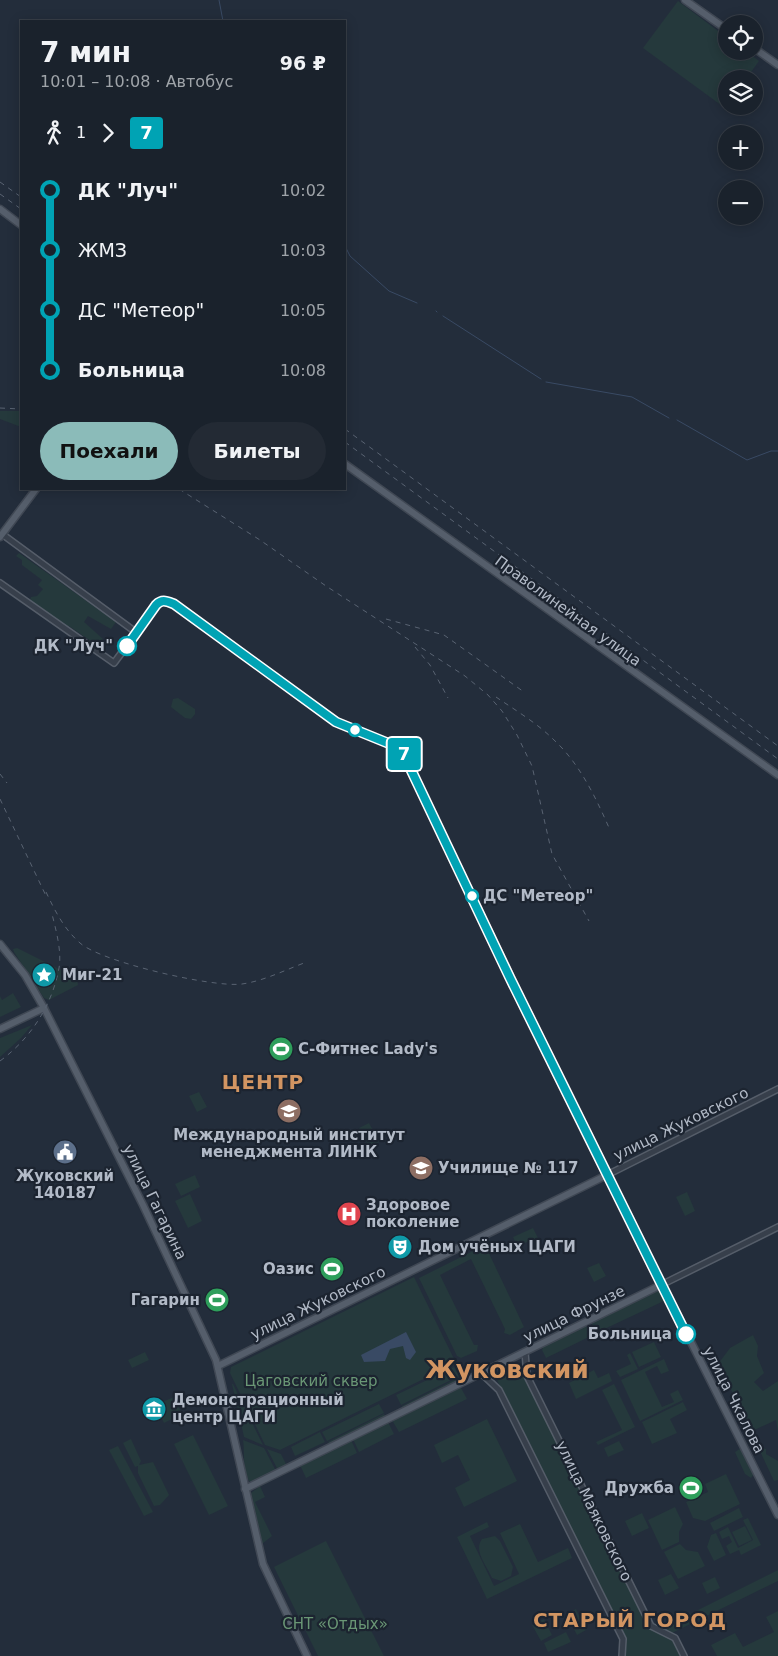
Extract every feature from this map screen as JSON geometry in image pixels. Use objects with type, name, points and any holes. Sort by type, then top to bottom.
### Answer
[{"type":"main road","points":[[684,0],[718,23]]},
{"type":"main road","points":[[763,54],[778,65]]},
{"type":"main road","points":[[0,209],[20,224]]},
{"type":"main road","name":"Праволинейная улица","points":[[346,465],[778,775]]},
{"type":"main road","points":[[1,535],[35,490]]},
{"type":"main road","name":"улица Гагарина","points":[[0,944],[25,975],[44,1008],[174,1270],[218,1366],[265,1570],[307,1656]]},
{"type":"main road","points":[[0,1029],[44,1008]]},
{"type":"main road","name":"улица Чкалова","points":[[607,1175],[778,1515]]},
{"type":"main road","name":"улица Жуковского","points":[[218,1366],[607,1175]]},
{"type":"main road","name":"улица Фрунзе","points":[[246,1489],[663,1284]]},
{"type":"street","points":[[0,583],[114,663],[137,632],[1,535]]},
{"type":"street","name":"улица Чкалова","points":[[137,632],[160,601],[174,604],[336,722],[395,746],[403,753],[607,1175]]},
{"type":"street","name":"улица Жуковского","points":[[607,1175],[778,1090]]},
{"type":"street","name":"улица Фрунзе","points":[[663,1284],[778,1227]]},
{"type":"street","name":"улица Маяковского","points":[[525,1352],[527,1376],[651,1626],[675,1638],[684,1656]]},
{"type":"street","name":"улица Маяковского","points":[[481,1373],[499,1390],[597,1586],[623,1639],[622,1656]]},
{"type":"green space","points":[[678,1],[718,31],[718,60],[759,61],[752,70],[718,70],[718,103],[643,48]]},
{"type":"green space","points":[[0,411],[20,411],[20,427],[0,419]]},
{"type":"green space","points":[[19,553],[116,622],[111,629],[88,616],[84,622],[103,639],[98,646],[69,626],[66,629],[29,603],[31,597],[37,596],[43,589],[38,585],[42,580],[22,565],[22,560],[16,556]]},
{"type":"green space","points":[[178,698],[195,709],[195,714],[191,719],[185,718],[171,707],[173,699]]},
{"type":"green space","points":[[17,948],[77,978],[78,985],[49,1000],[44,998],[14,952],[13,949]]},
{"type":"green space","points":[[13,993],[21,1007],[0,1017],[0,996],[2,1000]]},
{"type":"green space","points":[[32,1025],[21,1038],[0,1057],[0,1038]]},
{"type":"green space","points":[[199,1092],[207,1107],[197,1112],[189,1096]]},
{"type":"green space","points":[[369,1123],[379,1142],[369,1147],[359,1128]]},
{"type":"green space","points":[[195,1175],[200,1187],[181,1196],[175,1184]]},
{"type":"green space","points":[[687,1192],[695,1211],[685,1216],[676,1197]]},
{"type":"green space","points":[[190,1194],[202,1221],[188,1228],[175,1201]]},
{"type":"green space","points":[[533,1228],[538,1238],[517,1246],[513,1237]]},
{"type":"green space","points":[[485,1245],[524,1327],[510,1335],[504,1333],[505,1329],[471,1259],[440,1275],[474,1345],[478,1345],[477,1351],[461,1358],[457,1356],[419,1278]]},
{"type":"green space","points":[[599,1263],[606,1276],[594,1282],[587,1268]]},
{"type":"green space","name":"Цаговский сквер","points":[[414,1277],[456,1363],[280,1450],[265,1445],[230,1373],[231,1367]]},
{"type":"green space","points":[[658,1291],[662,1293],[666,1300],[596,1333],[592,1325],[593,1322]]},
{"type":"green space","points":[[583,1326],[588,1327],[593,1335],[546,1358],[542,1350],[544,1345]]},
{"type":"green space","points":[[753,1335],[758,1346],[757,1356],[764,1373],[754,1382],[763,1391],[778,1381],[778,1432],[776,1420],[752,1431],[718,1364],[730,1348]]},
{"type":"green space","points":[[654,1342],[661,1357],[639,1367],[632,1352]]},
{"type":"green space","points":[[145,1352],[149,1360],[132,1368],[128,1360]]},
{"type":"green space","points":[[630,1353],[638,1369],[620,1377],[616,1371],[631,1364],[627,1355]]},
{"type":"green space","points":[[664,1359],[669,1371],[661,1374],[657,1366],[645,1372],[662,1407],[674,1402],[670,1394],[678,1390],[683,1400],[640,1421],[621,1380]]},
{"type":"green space","points":[[454,1367],[459,1376],[401,1405],[396,1395]]},
{"type":"green space","points":[[519,1367],[648,1626],[672,1640],[680,1656],[625,1656],[626,1637],[496,1378]]},
{"type":"green space","points":[[594,1370],[598,1378],[609,1373],[612,1381],[576,1399],[569,1383]]},
{"type":"green space","points":[[458,1378],[460,1381],[403,1409],[402,1406]]},
{"type":"green space","points":[[233,1384],[263,1445],[244,1437]]},
{"type":"green space","points":[[614,1384],[635,1427],[598,1445],[596,1442],[622,1430],[602,1390]]},
{"type":"green space","points":[[460,1386],[467,1399],[399,1432],[392,1420]]},
{"type":"green space","points":[[174,1397],[182,1414],[164,1423],[155,1405]]},
{"type":"green space","points":[[683,1402],[687,1410],[670,1419],[677,1433],[652,1444],[642,1422]]},
{"type":"green space","points":[[379,1404],[384,1413],[327,1441],[322,1432]]},
{"type":"green space","points":[[384,1414],[386,1418],[330,1445],[328,1442]]},
{"type":"green space","points":[[487,1419],[517,1481],[464,1507],[455,1488],[470,1480],[458,1455],[442,1463],[434,1445]]},
{"type":"green space","points":[[388,1422],[394,1434],[359,1452],[353,1439]]},
{"type":"green space","points":[[320,1432],[325,1442],[295,1456],[291,1447]]},
{"type":"green space","points":[[193,1435],[228,1506],[209,1515],[174,1444]]},
{"type":"green space","points":[[131,1439],[141,1461],[139,1465],[153,1462],[169,1495],[160,1505],[154,1506],[138,1473],[138,1466],[135,1467],[123,1443]]},
{"type":"green space","points":[[243,1440],[264,1448],[276,1471],[253,1483],[249,1481],[245,1466]]},
{"type":"green space","points":[[351,1440],[357,1453],[306,1478],[300,1465]]},
{"type":"green space","points":[[619,1441],[624,1450],[608,1457],[604,1448]]},
{"type":"green space","points":[[118,1446],[153,1512],[144,1516],[109,1450]]},
{"type":"green space","points":[[758,1447],[766,1449],[766,1454],[778,1461],[778,1480],[774,1481]]},
{"type":"green space","points":[[741,1448],[754,1474],[751,1478],[745,1474],[735,1452]]},
{"type":"green space","points":[[267,1449],[281,1454],[287,1466],[278,1470]]},
{"type":"green space","points":[[726,1474],[740,1504],[705,1521],[693,1518],[686,1502],[708,1492],[705,1484]]},
{"type":"green space","points":[[260,1486],[265,1497],[255,1502],[272,1536],[262,1544],[251,1493]]},
{"type":"green space","points":[[675,1507],[683,1524],[679,1532],[679,1542],[662,1550],[648,1520]]},
{"type":"green space","points":[[739,1508],[743,1517],[714,1531],[710,1523]]},
{"type":"green space","points":[[642,1513],[649,1528],[632,1536],[625,1521]]},
{"type":"green space","points":[[748,1518],[761,1545],[741,1555],[739,1550],[730,1554],[726,1546],[732,1542],[729,1536],[722,1539],[719,1532],[728,1527],[738,1548],[753,1540],[743,1520]]},
{"type":"green space","points":[[487,1522],[489,1527],[470,1536],[494,1586],[519,1574],[500,1533],[520,1524],[538,1562],[568,1548],[572,1558],[487,1599],[457,1537]]},
{"type":"green space","points":[[745,1526],[752,1540],[739,1546],[732,1532]]},
{"type":"green space","points":[[716,1533],[726,1555],[714,1561],[707,1547],[711,1535]]},
{"type":"green space","points":[[495,1536],[500,1541],[513,1567],[511,1576],[501,1581],[492,1578],[479,1548],[482,1539]]},
{"type":"green space","name":"СНТ «Отдых»","points":[[326,1541],[384,1656],[318,1656],[274,1567]]},
{"type":"green space","points":[[680,1544],[686,1550],[698,1552],[705,1566],[678,1579],[664,1552]]},
{"type":"green space","points":[[778,1570],[778,1581],[672,1633],[662,1628]]},
{"type":"green space","points":[[671,1574],[679,1588],[665,1595],[658,1580]]},
{"type":"green space","points":[[715,1577],[720,1588],[707,1594],[702,1583]]},
{"type":"green space","points":[[576,1609],[586,1630],[577,1635],[566,1614]]},
{"type":"green space","points":[[778,1611],[778,1656],[717,1656],[711,1645],[735,1633],[743,1647],[774,1632],[766,1617]]},
{"type":"green space","points":[[544,1619],[552,1635],[541,1641],[532,1625]]},
{"type":"green space","points":[[566,1632],[571,1642],[548,1652],[544,1643]]},
{"type":"water","points":[[406,1332],[416,1352],[410,1360],[406,1358],[403,1346],[390,1349],[385,1361],[364,1362],[361,1355]]},
{"type":"waterway","points":[[219,0],[223,20]]},
{"type":"waterway","points":[[346,248],[350,256],[389,291],[417,303]]},
{"type":"waterway","points":[[443,316],[541,379]]},
{"type":"waterway","points":[[546,382],[632,397],[669,418]]},
{"type":"waterway","points":[[677,420],[747,460],[771,451],[778,451]]},
{"type":"railway","points":[[0,182],[20,196]]},
{"type":"railway","points":[[0,194],[20,208]]},
{"type":"railway","points":[[0,408],[20,409]]},
{"type":"railway","points":[[346,430],[778,746]]},
{"type":"railway","points":[[346,443],[778,759]]},
{"type":"railway","points":[[181,490],[260,540],[326,586],[465,676],[488,695],[502,711],[517,735],[532,766],[552,854],[589,921]]},
{"type":"railway","points":[[386,619],[444,635],[524,692]]},
{"type":"railway","points":[[415,647],[430,665],[448,698]]},
{"type":"railway","points":[[496,697],[526,717],[563,749],[586,782],[610,830]]},
{"type":"railway","points":[[0,774],[7,783]]},
{"type":"railway","points":[[0,799],[47,898]]},
{"type":"railway","points":[[46,892],[56,913],[74,938],[80,943],[110,958],[158,972],[208,982],[242,984],[265,978],[304,963]]},
{"type":"railway","points":[[0,1061],[21,1043],[30,1032],[45,1008],[56,982],[60,955],[52,914]]},
{"type":"bus line","name":"7","points":[[127,646],[160,601],[174,604],[336,722],[395,746],[403,753],[510,978],[686,1334]]},
{"type":"place","name":"ДК \"Луч\"","points":[[127,646]]},
{"type":"place","name":"ДС \"Метеор\"","points":[[472,896]]},
{"type":"place","name":"Миг-21","points":[[44,975]]},
{"type":"place","name":"С-Фитнес Lady's","points":[[281,1049]]},
{"type":"place","name":"Международный институт менеджмента ЛИНК","points":[[289,1111]]},
{"type":"place","name":"Жуковский 140187","points":[[65,1152]]},
{"type":"place","name":"Училище № 117","points":[[421,1168]]},
{"type":"place","name":"Здоровое поколение","points":[[349,1214]]},
{"type":"place","name":"Дом учёных ЦАГИ","points":[[400,1247]]},
{"type":"place","name":"Оазис","points":[[332,1269]]},
{"type":"place","name":"Гагарин","points":[[217,1300]]},
{"type":"place","name":"Больница","points":[[686,1334]]},
{"type":"place","name":"Демонстрационный центр ЦАГИ","points":[[154,1409]]},
{"type":"place","name":"Дружба","points":[[691,1488]]},
{"type":"district","name":"ЦЕНТР","points":[[263,1082]]},
{"type":"district","name":"Жуковский","points":[[507,1369]]},
{"type":"district","name":"СТАРЫЙ ГОРОД","points":[[630,1620]]}]
